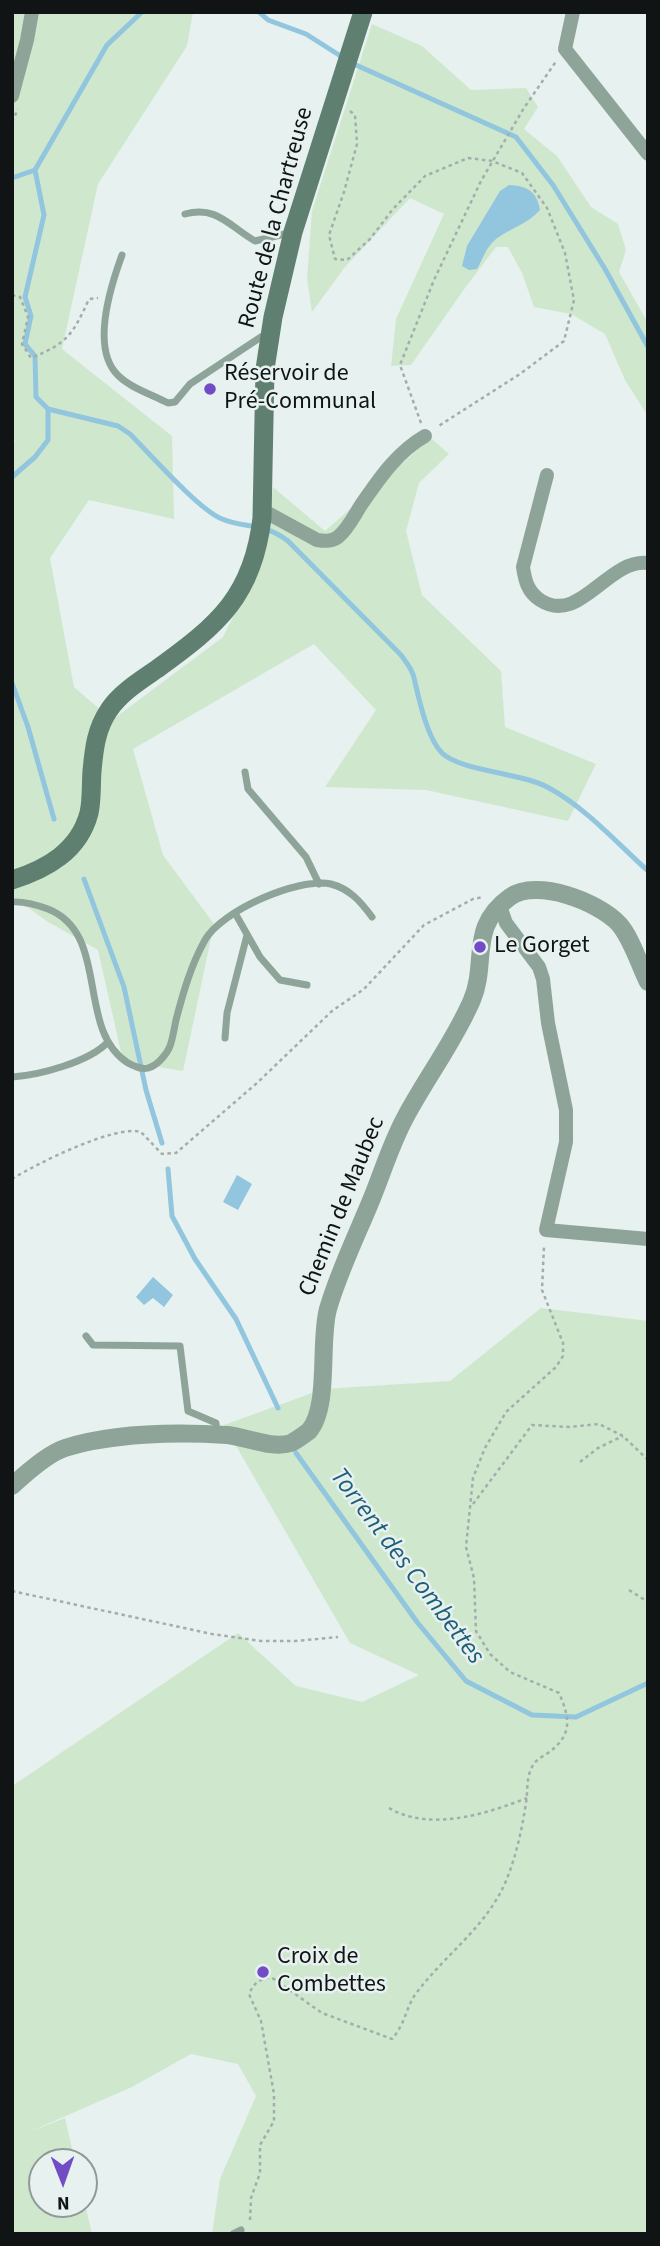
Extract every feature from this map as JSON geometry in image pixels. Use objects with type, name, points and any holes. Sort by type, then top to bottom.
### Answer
[{"type":"main road","name":"Route de la Chartreuse","points":[[12,880],[36,872],[62,856],[81,834],[89,812],[94,748],[99,727],[110,708],[134,685],[200,637],[232,605],[244,583],[259,541],[262,514],[265,369],[271,331],[293,232],[363,12]]},
{"type":"street","points":[[16,101],[32,12]]},
{"type":"street","points":[[573,12],[565,49],[648,154]]},
{"type":"street","points":[[262,514],[317,540],[337,538],[385,471],[425,436]]},
{"type":"street","points":[[547,475],[523,567],[525,583],[533,595],[555,607],[568,607],[629,564],[648,563]]},
{"type":"street","name":"Chemin de Maubec","points":[[12,1486],[23,1475],[62,1449],[101,1440],[217,1435],[244,1437],[269,1444],[291,1443],[309,1430],[320,1406],[327,1311],[387,1154],[466,1014],[475,993],[482,933],[500,906],[517,892],[532,888],[551,891],[573,898],[607,915],[620,925],[648,982]]},
{"type":"street","points":[[500,906],[506,923],[539,967],[543,979],[548,1023],[566,1110],[566,1142],[546,1230],[648,1238]]},
{"type":"lane","points":[[185,214],[200,210],[211,212],[256,241],[293,232]]},
{"type":"lane","points":[[122,255],[109,297],[106,340],[108,358],[114,371],[124,380],[168,403],[175,402],[190,384],[271,331]]},
{"type":"lane","points":[[245,772],[248,789],[306,857],[319,884]]},
{"type":"lane","points":[[12,902],[21,901],[56,912],[69,923],[78,935],[86,955],[100,1024],[108,1042],[121,1058],[135,1067],[148,1069],[159,1062],[170,1048],[191,969],[206,937],[235,913],[258,899],[295,887],[330,884],[357,897],[372,917]]},
{"type":"lane","points":[[235,913],[260,957],[280,980],[307,985]]},
{"type":"lane","points":[[225,1038],[226,1013],[247,935]]},
{"type":"lane","points":[[12,1077],[32,1076],[98,1052],[108,1042]]},
{"type":"lane","points":[[86,1336],[93,1345],[180,1346],[188,1411],[216,1423],[217,1435]]},
{"type":"path","points":[[334,98],[355,116],[357,144],[329,235],[335,259],[347,260],[370,239],[393,209],[425,176],[468,158],[492,161],[522,173],[547,208],[565,253],[574,300],[564,341],[425,436],[400,365],[455,233],[492,161],[544,77],[565,49]]},
{"type":"path","points":[[12,122],[16,101]]},
{"type":"path","points":[[12,295],[20,297],[28,317],[22,344],[31,358],[53,349],[74,330],[89,299],[109,297]]},
{"type":"path","points":[[12,1179],[38,1162],[124,1130],[141,1132],[162,1154],[176,1153],[257,1083],[332,1011],[364,989],[424,925],[473,899],[494,899],[500,906]]},
{"type":"path","points":[[237,2232],[250,2222],[251,2198],[260,2173],[260,2146],[274,2121],[274,2094],[267,2049],[261,2021],[249,1994],[254,1984],[271,1978],[322,2013],[392,2039],[402,2028],[414,1995],[481,1923],[495,1903],[507,1879],[532,1767],[557,1745],[569,1726],[568,1713],[559,1693],[510,1672],[490,1654],[476,1631],[474,1578],[466,1547],[473,1478],[485,1448],[506,1412],[556,1367],[563,1356],[563,1343],[542,1290],[541,1268],[546,1230]]},
{"type":"path","points":[[471,1507],[532,1425],[569,1427],[599,1424],[623,1436],[648,1460]]},
{"type":"path","points":[[580,1462],[598,1448],[623,1436]]},
{"type":"path","points":[[629,1590],[648,1602]]},
{"type":"path","points":[[12,1591],[160,1624],[261,1642],[338,1637]]},
{"type":"path","points":[[389,1808],[416,1819],[452,1818],[473,1815],[527,1798]]},
{"type":"green space","points":[[12,12],[193,12],[187,46],[98,184],[62,349],[172,436],[174,519],[89,500],[50,558],[74,687],[112,720],[223,637],[264,554],[273,487],[325,531],[431,438],[449,454],[419,483],[406,531],[422,595],[501,671],[505,727],[596,764],[568,821],[426,790],[325,787],[376,710],[314,644],[133,749],[163,855],[214,924],[183,1071],[123,1061],[98,950],[48,922],[12,896],[12,445],[15,441],[12,433]]},
{"type":"green space","points":[[372,24],[422,46],[471,90],[526,88],[538,107],[524,129],[557,156],[591,207],[618,224],[626,250],[619,272],[648,323],[648,416],[625,380],[605,334],[571,314],[534,307],[522,273],[508,247],[496,247],[411,365],[391,366],[396,319],[444,214],[410,198],[345,267],[312,312],[307,278],[312,211]]},
{"type":"green space","points":[[541,1308],[648,1321],[648,2234],[212,2234],[220,2179],[256,2096],[238,2064],[191,2054],[132,2087],[29,2132],[65,2118],[72,2148],[28,2148],[28,2218],[88,2218],[92,2234],[12,2234],[12,1786],[238,1633],[296,1686],[362,1702],[419,1675],[350,1643],[224,1425],[323,1389],[450,1381]]},
{"type":"water","points":[[509,185],[521,187],[534,194],[540,210],[496,239],[487,249],[477,269],[469,270],[462,266],[467,246],[500,191]]},
{"type":"water","points":[[237,1175],[252,1184],[238,1210],[223,1202]]},
{"type":"water","points":[[153,1277],[173,1295],[164,1307],[153,1298],[144,1305],[136,1297]]},
{"type":"waterway","points":[[12,477],[35,457],[48,440],[48,409],[36,397],[35,356],[25,344],[31,316],[25,297],[44,215],[35,170],[107,45],[142,12]]},
{"type":"waterway","points":[[259,12],[268,20],[306,34],[339,55]]},
{"type":"waterway","points":[[356,65],[516,137],[553,185],[605,269],[648,347]]},
{"type":"waterway","points":[[12,178],[35,170]]},
{"type":"waterway","points":[[48,409],[118,426],[130,434],[212,514],[231,522],[263,528],[288,541],[405,660],[411,669],[428,728],[442,753],[463,764],[538,783],[563,796],[648,871]]},
{"type":"waterway","name":"Torrent des Combettes","points":[[12,683],[28,727],[54,819]]},
{"type":"waterway","name":"Torrent des Combettes","points":[[84,879],[124,987],[146,1090],[162,1143]]},
{"type":"waterway","name":"Torrent des Combettes","points":[[168,1169],[172,1216],[195,1259],[236,1319],[278,1408]]},
{"type":"waterway","name":"Torrent des Combettes","points":[[296,1453],[417,1622],[466,1681],[532,1715],[576,1717],[648,1683]]},
{"type":"place","name":"Réservoir de Pré-Communal","points":[[210,389]]},
{"type":"place","name":"Le Gorget","points":[[480,947]]},
{"type":"place","name":"Croix de Combettes","points":[[263,1972]]}]
